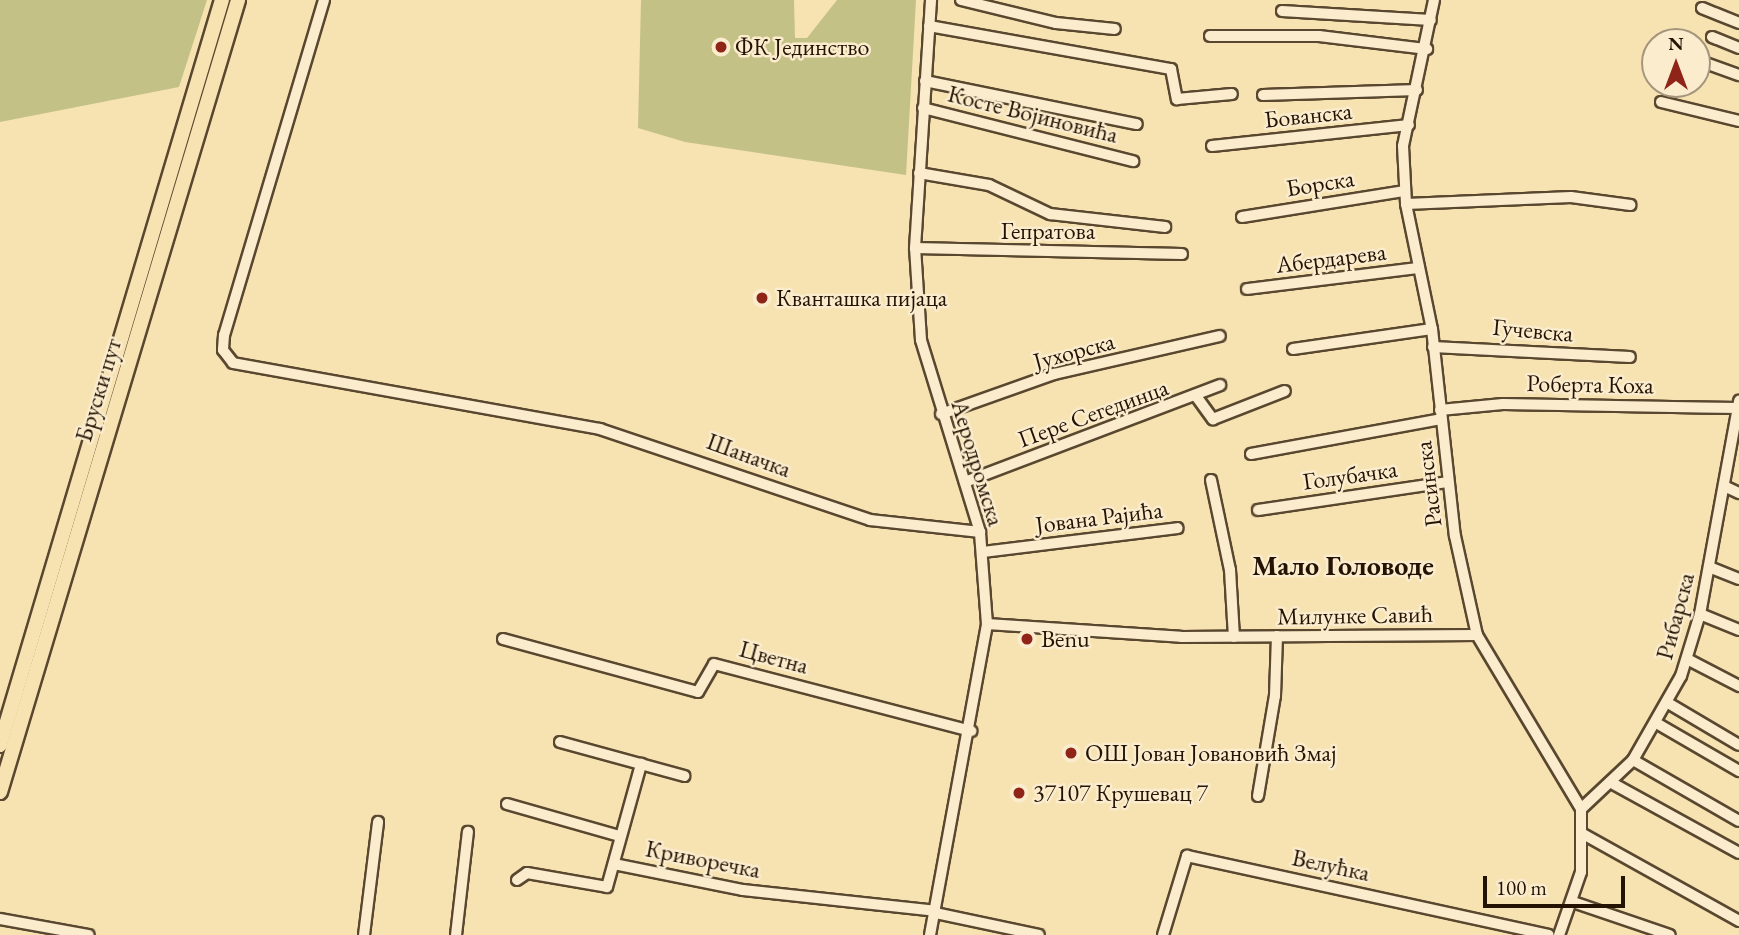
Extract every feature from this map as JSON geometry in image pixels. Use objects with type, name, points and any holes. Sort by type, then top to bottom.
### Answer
[{"type":"main road","name":"Бруски пут","points":[[0,745],[222,0]]},
{"type":"main road","name":"Бруски пут","points":[[0,792],[238,0]]},
{"type":"street","name":"Шаначка","points":[[324,0],[223,350],[242,366],[505,412],[635,438],[870,520],[979,532]]},
{"type":"street","name":"Аеродромска","points":[[930,935],[971,731],[987,624],[983,552],[979,532],[941,414],[921,340],[915,248],[931,0]]},
{"type":"street","points":[[961,0],[1056,23],[1115,29]]},
{"type":"street","name":"Расинска","points":[[1434,0],[1427,49],[1409,125],[1406,204],[1432,329],[1447,482],[1477,635],[1581,809],[1583,834],[1573,902],[1559,935]]},
{"type":"street","points":[[1702,8],[1739,23]]},
{"type":"street","points":[[1283,11],[1431,20]]},
{"type":"street","points":[[929,26],[1171,69],[1177,99],[1232,94]]},
{"type":"street","points":[[1210,36],[1319,36],[1427,49]]},
{"type":"street","points":[[1712,37],[1739,47]]},
{"type":"street","points":[[1711,65],[1739,75]]},
{"type":"street","points":[[925,80],[1137,124]]},
{"type":"street","points":[[1262,95],[1417,90]]},
{"type":"street","points":[[1661,102],[1739,121]]},
{"type":"street","name":"Косте Војиновића","points":[[923,108],[1133,161]]},
{"type":"street","name":"Бованска","points":[[1212,146],[1409,125]]},
{"type":"street","points":[[919,173],[989,185],[1050,214],[1166,227]]},
{"type":"street","name":"Борска","points":[[1242,217],[1405,191]]},
{"type":"street","points":[[1406,204],[1571,197],[1630,205]]},
{"type":"street","name":"Гепратова","points":[[915,248],[1182,254]]},
{"type":"street","name":"Абердарева","points":[[1247,289],[1419,268]]},
{"type":"street","points":[[1293,349],[1432,329]]},
{"type":"street","name":"Јухорска","points":[[941,414],[1054,374],[1220,336]]},
{"type":"street","name":"Гучевска","points":[[1433,347],[1630,357]]},
{"type":"street","name":"Пере Сегединца","points":[[965,482],[1220,386]]},
{"type":"street","name":"Пере Сегединца","points":[[1196,396],[1213,419],[1286,391]]},
{"type":"street","name":"Роберта Коха","points":[[1251,454],[1441,414],[1503,404],[1738,406]]},
{"type":"street","name":"Рибарска","points":[[1581,809],[1633,760],[1658,724],[1687,659],[1700,614],[1738,406]]},
{"type":"street","points":[[1211,480],[1230,570],[1234,638]]},
{"type":"street","name":"Голубачка","points":[[1258,510],[1447,482]]},
{"type":"street","points":[[1724,486],[1739,493]]},
{"type":"street","name":"Јована Рајића","points":[[983,552],[1178,528]]},
{"type":"street","points":[[1709,567],[1739,579]]},
{"type":"street","points":[[1700,614],[1739,630]]},
{"type":"street","name":"Милунке Савић","points":[[987,624],[1234,638],[1477,635]]},
{"type":"street","points":[[1258,796],[1275,696],[1277,636]]},
{"type":"street","name":"Цветна","points":[[503,639],[698,692],[714,664],[971,731]]},
{"type":"street","points":[[1687,659],[1739,686]]},
{"type":"street","points":[[1668,703],[1739,745]]},
{"type":"street","points":[[1658,724],[1739,771]]},
{"type":"street","points":[[560,742],[684,775]]},
{"type":"street","points":[[1633,760],[1739,821]]},
{"type":"street","points":[[619,836],[641,764]]},
{"type":"street","points":[[1610,782],[1739,852]]},
{"type":"street","name":"Криворечка","points":[[508,804],[619,836],[614,864],[743,891],[933,912],[1039,935]]},
{"type":"street","points":[[364,935],[378,822]]},
{"type":"street","points":[[456,935],[468,831]]},
{"type":"street","points":[[1583,834],[1739,921]]},
{"type":"street","name":"Велућка","points":[[1163,935],[1187,856],[1548,935]]},
{"type":"street","points":[[517,880],[527,873],[602,890],[614,864]]},
{"type":"street","points":[[1573,902],[1670,935]]},
{"type":"street","points":[[0,919],[89,935]]},
{"type":"shaded area","points":[[0,0],[207,0],[179,87],[0,122]]},
{"type":"shaded area","points":[[641,0],[794,0],[795,38],[807,38],[837,0],[916,0],[906,175],[685,142],[638,128]]},
{"type":"place","name":"ФК Јединство","points":[[721,47]]},
{"type":"place","name":"Кванташка пијаца","points":[[762,298]]},
{"type":"place","name":"Benu","points":[[1027,639]]},
{"type":"place","name":"ОШ Јован Јовановић Змај","points":[[1071,753]]},
{"type":"place","name":"37107 Крушевац 7","points":[[1019,793]]},
{"type":"district","name":"Мало Головоде","points":[[1343,565]]}]
